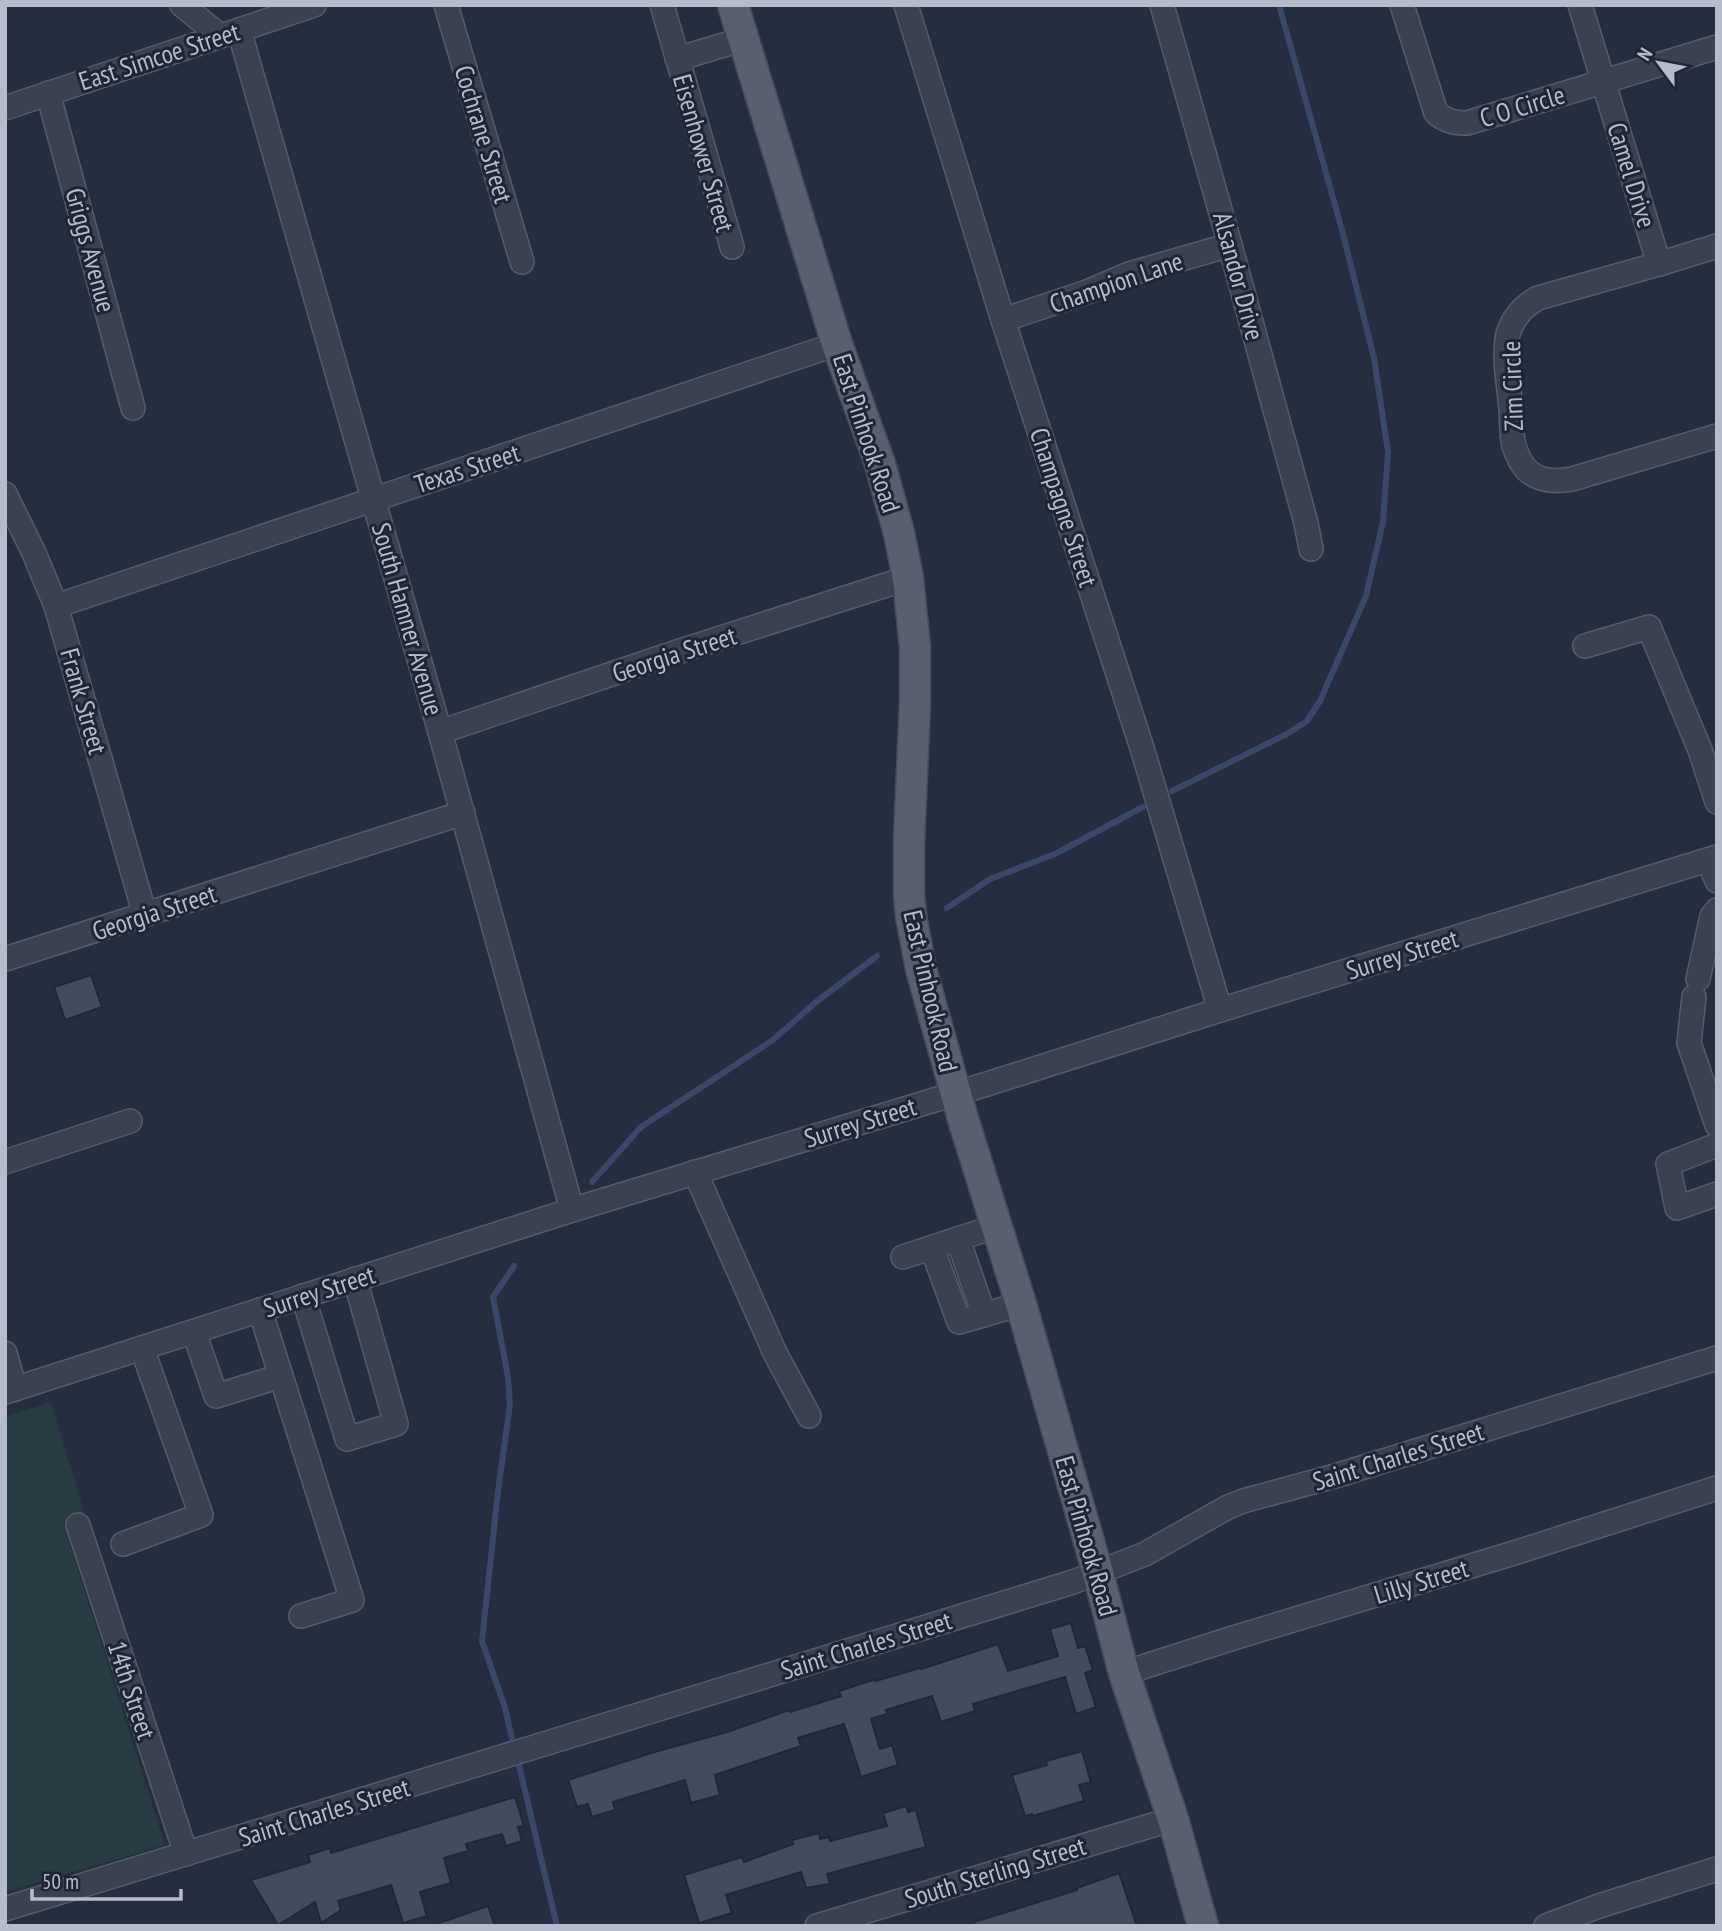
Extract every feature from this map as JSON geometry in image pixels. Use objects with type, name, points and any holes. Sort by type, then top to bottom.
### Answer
[{"type":"main road","name":"East Pinhook Road","points":[[733,5],[837,344],[880,464],[908,578],[915,648],[909,894],[921,969],[955,1094],[1021,1304],[1124,1673],[1173,1819],[1203,1926]]},
{"type":"street","points":[[182,5],[230,33]]},
{"type":"street","name":"East Simcoe Street","points":[[5,108],[314,5]]},
{"type":"street","name":"Cochrane Street","points":[[446,5],[522,262]]},
{"type":"street","name":"Eisenhower Street","points":[[662,5],[732,247]]},
{"type":"street","name":"Champagne Street","points":[[906,5],[1003,320],[1142,748],[1220,1010]]},
{"type":"street","name":"Alsandor Drive","points":[[1162,5],[1230,244],[1311,549]]},
{"type":"street","name":"C O Circle","points":[[1402,5],[1436,113],[1455,123],[1467,123],[1717,47]]},
{"type":"street","name":"Camel Drive","points":[[1580,5],[1659,264]]},
{"type":"street","name":"South Hamner Avenue","points":[[230,33],[374,499],[572,1210]]},
{"type":"street","name":"Eisenhower Street","points":[[677,59],[744,39]]},
{"type":"street","name":"Griggs Avenue","points":[[48,93],[134,408]]},
{"type":"street","name":"Champion Lane","points":[[1003,320],[1087,292],[1129,274],[1230,244]]},
{"type":"street","name":"Zim Circle","points":[[1717,246],[1538,298],[1524,307],[1513,320],[1506,351],[1514,443],[1518,459],[1527,470],[1548,481],[1559,481],[1717,436]]},
{"type":"street","name":"Texas Street","points":[[57,606],[837,344]]},
{"type":"street","name":"Frank Street","points":[[5,494],[57,606],[145,915]]},
{"type":"street","name":"Georgia Street","points":[[440,732],[908,578]]},
{"type":"street","points":[[1585,646],[1649,626],[1708,747],[1716,800]]},
{"type":"street","name":"Georgia Street","points":[[5,959],[463,813]]},
{"type":"street","name":"Surrey Street","points":[[10,1390],[572,1210],[955,1094],[1220,1010],[1714,866]]},
{"type":"street","points":[[1717,910],[1712,916],[1710,953],[1696,988],[1689,1043],[1717,1125]]},
{"type":"street","points":[[5,1162],[130,1121]]},
{"type":"street","points":[[1717,1145],[1668,1164],[1676,1208],[1717,1194]]},
{"type":"street","points":[[695,1172],[775,1353],[808,1416]]},
{"type":"street","points":[[904,1257],[997,1226]]},
{"type":"street","points":[[958,1239],[984,1315]]},
{"type":"street","points":[[932,1248],[959,1322],[1021,1304]]},
{"type":"street","points":[[303,1296],[347,1440],[396,1424],[355,1279]]},
{"type":"street","points":[[260,1310],[352,1600],[301,1616]]},
{"type":"street","points":[[194,1332],[216,1396],[281,1376]]},
{"type":"street","points":[[123,1544],[201,1515],[142,1348]]},
{"type":"street","points":[[5,1353],[10,1390]]},
{"type":"street","name":"Saint Charles Street","points":[[5,1909],[1098,1573],[1145,1553],[1243,1501],[1335,1476],[1717,1358]]},
{"type":"street","name":"Lilly Street","points":[[1124,1673],[1717,1488]]},
{"type":"street","name":"14th Street","points":[[78,1525],[186,1854]]},
{"type":"street","name":"South Sterling Street","points":[[817,1926],[875,1917],[1173,1819]]},
{"type":"street","points":[[1552,1924],[1717,1869]]},
{"type":"green space","points":[[51,1402],[87,1522],[65,1529],[165,1845],[5,1892],[5,1417]]},
{"type":"building","points":[[91,975],[102,1007],[65,1020],[54,987]]},
{"type":"building","points":[[1071,1623],[1078,1648],[1085,1646],[1093,1670],[1085,1673],[1096,1707],[1076,1714],[1065,1677],[973,1704],[975,1711],[941,1722],[932,1696],[886,1710],[887,1714],[871,1719],[880,1749],[892,1745],[898,1765],[861,1777],[844,1724],[798,1738],[801,1746],[715,1775],[720,1795],[691,1803],[685,1780],[613,1802],[615,1810],[592,1817],[588,1804],[577,1807],[568,1780],[841,1696],[839,1691],[876,1679],[921,1669],[998,1644],[1008,1671],[1058,1656],[1050,1629]]},
{"type":"building","points":[[1082,1751],[1091,1782],[1079,1785],[1084,1801],[1025,1816],[1012,1775],[1047,1765],[1046,1761]]},
{"type":"building","points":[[515,1797],[524,1826],[518,1827],[522,1841],[506,1846],[502,1834],[466,1844],[468,1851],[444,1858],[451,1883],[420,1892],[427,1916],[403,1923],[391,1885],[338,1901],[341,1910],[321,1923],[315,1902],[278,1925],[251,1880],[310,1862],[308,1855],[330,1848],[331,1853]]},
{"type":"building","points":[[906,1806],[908,1812],[916,1810],[926,1847],[827,1874],[830,1884],[806,1888],[801,1872],[726,1895],[732,1913],[699,1923],[684,1875],[742,1857],[744,1862],[793,1844],[792,1840],[819,1833],[820,1839],[829,1837],[830,1841],[887,1826],[883,1813]]},
{"type":"building","points":[[1119,1873],[1137,1926],[974,1926],[974,1922],[1077,1890]]},
{"type":"building","points":[[488,1906],[495,1926],[440,1926],[439,1923]]},
{"type":"waterway","points":[[1172,791],[1287,734],[1307,721],[1320,701],[1366,596],[1383,522],[1388,452],[1374,358],[1342,230],[1279,5]]},
{"type":"waterway","points":[[947,908],[990,879],[1055,854],[1143,807]]},
{"type":"waterway","points":[[592,1182],[641,1127],[773,1040],[816,1002],[877,956]]},
{"type":"waterway","points":[[514,1266],[493,1297],[508,1377],[510,1405],[482,1641],[505,1708],[514,1747]]},
{"type":"waterway","points":[[517,1757],[557,1926]]}]
